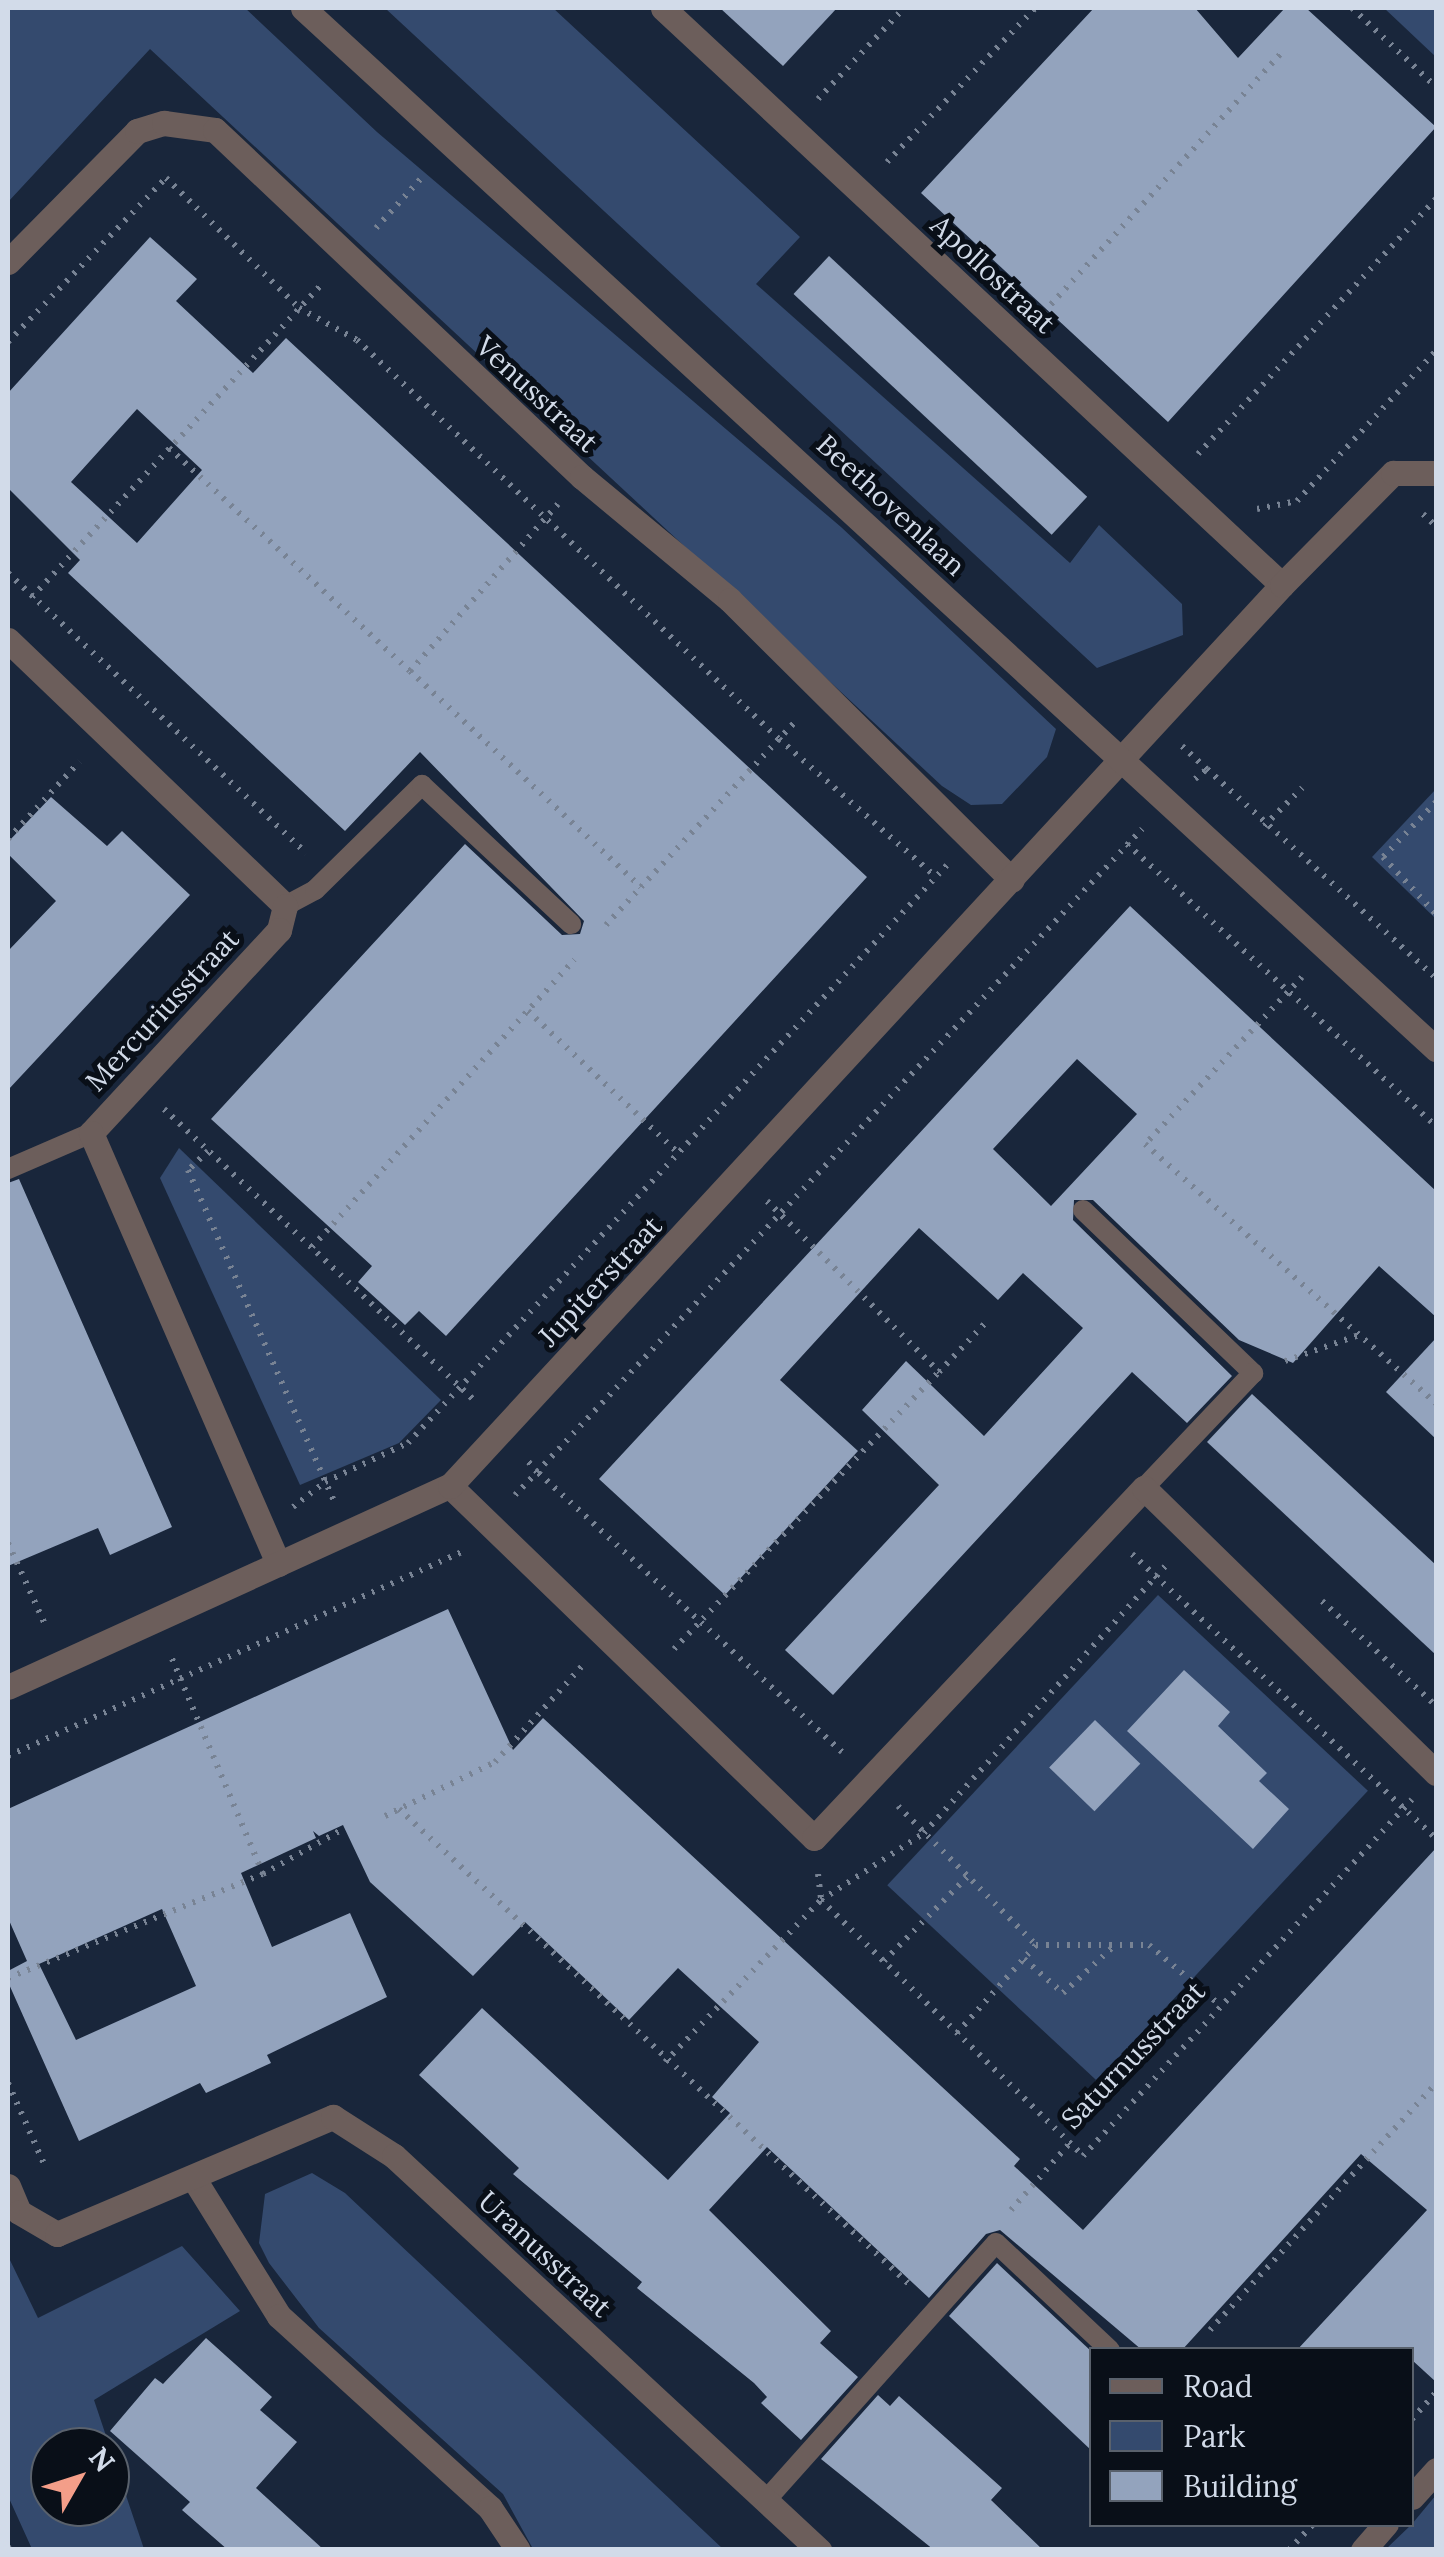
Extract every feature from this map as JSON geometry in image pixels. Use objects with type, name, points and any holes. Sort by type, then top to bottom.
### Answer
[{"type":"street","name":"Beethovenlaan","points":[[303,8],[1436,1048]]},
{"type":"street","name":"Apollostraat","points":[[662,8],[1282,585]]},
{"type":"street","name":"Venusstraat","points":[[8,262],[137,131],[164,123],[215,130],[582,477],[730,600],[1012,880]]},
{"type":"street","points":[[1127,762],[1282,585],[1393,473],[1436,473]]},
{"type":"street","points":[[8,640],[286,906]]},
{"type":"street","name":"Jupiterstraat","points":[[8,1687],[450,1486],[1012,880],[1127,762]]},
{"type":"street","name":"Mercuriusstraat","points":[[278,1564],[91,1133],[134,1082],[279,930],[286,906]]},
{"type":"street","points":[[450,1486],[814,1838],[1144,1488],[1436,1772]]},
{"type":"street","name":"Uranusstraat","points":[[8,2186],[19,2212],[57,2234],[194,2179],[333,2116],[394,2156],[819,2550]]},
{"type":"street","points":[[194,2179],[279,2316],[490,2508],[518,2550]]},
{"type":"street","points":[[1414,2495],[1436,2470]]},
{"type":"street","points":[[1363,2550],[1383,2527]]},
{"type":"lane","points":[[286,906],[315,890],[422,785],[571,924]]},
{"type":"lane","points":[[8,1170],[91,1133]]},
{"type":"lane","points":[[1083,1210],[1253,1373],[1144,1488]]},
{"type":"lane","points":[[767,2499],[996,2243],[1107,2347]]},
{"type":"path","points":[[810,107],[904,8]]},
{"type":"path","points":[[879,170],[1035,8]]},
{"type":"path","points":[[1352,8],[1436,88]]},
{"type":"path","points":[[1038,318],[1283,51]]},
{"type":"path","points":[[20,610],[423,176]]},
{"type":"path","points":[[8,342],[166,178],[299,308],[357,340],[778,739],[936,877]]},
{"type":"path","points":[[1193,459],[1436,199]]},
{"type":"path","points":[[1024,304],[1052,330]]},
{"type":"path","points":[[1243,498],[1258,510],[1297,501],[1436,352]]},
{"type":"path","points":[[1179,446],[1202,468]]},
{"type":"path","points":[[169,448],[641,888]]},
{"type":"path","points":[[410,671],[582,477]]},
{"type":"path","points":[[8,573],[33,596]]},
{"type":"path","points":[[603,929],[822,692]]},
{"type":"path","points":[[8,839],[106,732]]},
{"type":"path","points":[[1230,858],[1302,788]]},
{"type":"path","points":[[1170,802],[783,1216],[537,1472],[697,1625],[870,1778],[1036,1945],[1150,1945],[1221,2006]]},
{"type":"path","points":[[1436,802],[1383,857],[1436,914]]},
{"type":"path","points":[[1266,824],[1436,978]]},
{"type":"path","points":[[325,1482],[408,1443],[456,1384],[972,839]]},
{"type":"path","points":[[1127,844],[1436,1124]]},
{"type":"path","points":[[1328,948],[1146,1144],[1436,1404]]},
{"type":"path","points":[[312,1247],[578,956]]},
{"type":"path","points":[[528,1011],[676,1151]]},
{"type":"path","points":[[134,1082],[504,1428]]},
{"type":"path","points":[[208,1151],[188,1170],[347,1532]]},
{"type":"path","points":[[740,1174],[939,1372]]},
{"type":"path","points":[[648,1677],[988,1320]]},
{"type":"path","points":[[1253,1373],[1360,1335]]},
{"type":"path","points":[[8,1756],[453,1561],[488,1523]]},
{"type":"path","points":[[8,1543],[61,1662]]},
{"type":"path","points":[[665,2062],[821,1900],[924,1832],[1155,1576],[1436,1838]]},
{"type":"path","points":[[156,1620],[263,1874]]},
{"type":"path","points":[[385,1816],[495,1762],[607,1638]]},
{"type":"path","name":"Saturnusstraat","points":[[821,1900],[1083,2156],[1436,1772]]},
{"type":"path","points":[[399,1810],[665,2062],[937,2309]]},
{"type":"path","points":[[8,1978],[263,1874],[343,1829]]},
{"type":"path","points":[[814,1838],[821,1900]]},
{"type":"path","points":[[884,1961],[968,1876]]},
{"type":"path","points":[[956,2034],[1036,1945]]},
{"type":"path","points":[[1024,1959],[1063,1993],[1115,1945]]},
{"type":"path","points":[[1210,2330],[1436,2083]]},
{"type":"path","points":[[996,2243],[1000,2224],[1069,2144]]},
{"type":"path","points":[[1414,2417],[1436,2392]]},
{"type":"path","points":[[1289,2550],[1309,2527]]},
{"type":"green space","points":[[8,8],[245,8],[377,132],[841,527],[1056,729],[1047,757],[1002,804],[971,805],[942,786],[150,49],[8,202]]},
{"type":"green space","points":[[553,8],[800,237],[756,284],[1070,563],[1099,525],[1182,604],[1183,635],[1097,668],[386,9]]},
{"type":"green space","points":[[1384,8],[1436,8],[1436,57]]},
{"type":"green space","points":[[1436,789],[1436,919],[1372,857]]},
{"type":"green space","points":[[179,1148],[441,1400],[399,1443],[300,1485],[160,1178]]},
{"type":"green space","points":[[1158,1595],[1368,1791],[1097,2081],[887,1885]]},
{"type":"green space","points":[[312,2173],[345,2193],[723,2549],[533,2549],[503,2494],[319,2328],[269,2263],[259,2243],[265,2194]]},
{"type":"green space","points":[[182,2246],[240,2311],[94,2400],[103,2427],[30,2427],[30,2527],[130,2527],[130,2507],[144,2549],[32,2549],[8,2496],[8,2256],[38,2318]]},
{"type":"green space","points":[[1436,2495],[1436,2549],[1386,2549],[1409,2527],[1414,2527],[1414,2522]]},
{"type":"building","points":[[720,8],[837,8],[783,66]]},
{"type":"building","points":[[1094,8],[1195,8],[1238,58],[1285,8],[1306,8],[1436,127],[1168,422],[921,193]]},
{"type":"building","points":[[150,237],[197,279],[176,301],[253,373],[286,338],[867,877],[446,1336],[419,1311],[405,1325],[358,1282],[372,1266],[211,1119],[465,844],[562,935],[580,934],[584,921],[420,752],[345,831],[68,573],[80,560],[8,488],[8,393]],"holes":[[[137,409],[202,470],[137,543],[71,482]]]},
{"type":"building","points":[[829,256],[1087,497],[1052,535],[794,294]]},
{"type":"building","points":[[51,797],[107,846],[122,831],[190,895],[8,1090],[8,951],[56,901],[8,854],[8,842]]},
{"type":"building","points":[[1130,906],[1436,1191],[1436,1317],[1379,1266],[1293,1363],[1239,1340],[1093,1200],[1074,1200],[1073,1220],[1232,1376],[1187,1423],[1132,1372],[833,1695],[785,1650],[939,1485],[862,1410],[906,1361],[984,1436],[1083,1328],[1023,1273],[998,1300],[919,1228],[780,1380],[858,1451],[725,1595],[599,1479]],"holes":[[[1077,1059],[1137,1114],[1051,1206],[993,1149]]]},
{"type":"building","points":[[19,1179],[172,1527],[110,1555],[98,1528],[8,1566],[8,1183]]},
{"type":"building","points":[[1436,1338],[1436,1439],[1386,1392]]},
{"type":"building","points":[[1252,1394],[1436,1565],[1436,1655],[1207,1442]]},
{"type":"building","points":[[448,1609],[513,1750],[543,1718],[1020,2159],[1014,2166],[1083,2230],[1436,1848],[1436,2382],[1414,2362],[1414,2347],[1300,2347],[1427,2210],[1361,2154],[1185,2347],[1138,2347],[1000,2230],[986,2234],[929,2298],[767,2147],[709,2210],[831,2331],[820,2343],[858,2377],[801,2440],[761,2403],[767,2397],[754,2383],[637,2288],[642,2282],[513,2174],[519,2168],[419,2075],[482,2008],[668,2180],[730,2113],[712,2097],[759,2042],[678,1968],[629,2020],[525,1922],[473,1976],[370,1882],[343,1825],[319,1836],[313,1831],[316,1838],[241,1873],[272,1947],[350,1913],[387,1997],[267,2055],[271,2063],[206,2093],[200,2083],[79,2141],[8,1982],[8,1971],[27,1961],[8,1918],[8,1809]],"holes":[[[162,1909],[196,1986],[76,2040],[39,1964]]]},
{"type":"building","points":[[1184,1670],[1230,1712],[1218,1726],[1267,1773],[1259,1781],[1289,1809],[1253,1849],[1127,1731]]},
{"type":"building","points":[[1095,1720],[1140,1764],[1094,1811],[1049,1767]]},
{"type":"building","points":[[997,2263],[1089,2349],[1089,2448],[949,2316]]},
{"type":"building","points":[[206,2338],[272,2397],[260,2410],[297,2442],[256,2488],[324,2550],[228,2550],[182,2510],[190,2502],[130,2449],[130,2427],[113,2427],[155,2378],[163,2384]]},
{"type":"building","points":[[878,2395],[890,2406],[899,2396],[1002,2488],[991,2500],[1043,2550],[934,2550],[821,2459]]}]
